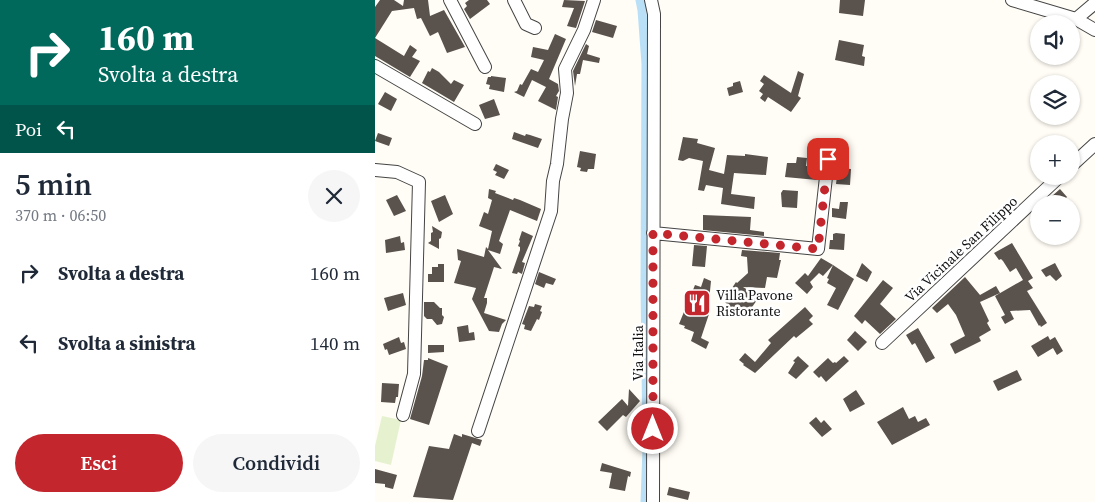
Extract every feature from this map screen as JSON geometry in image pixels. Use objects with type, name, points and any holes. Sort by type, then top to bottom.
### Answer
[{"type":"street","points":[[450,0],[485,66]]},
{"type":"street","points":[[514,0],[526,24],[535,28]]},
{"type":"street","points":[[478,431],[551,211],[553,182],[567,93],[565,69],[584,30],[594,0]]},
{"type":"street","name":"Via Italia","points":[[651,0],[654,14],[653,502]]},
{"type":"street","points":[[1012,0],[1059,15]]},
{"type":"street","points":[[1080,16],[1095,3]]},
{"type":"street","points":[[1080,22],[1095,30]]},
{"type":"street","points":[[375,66],[475,124]]},
{"type":"street","points":[[1080,158],[1095,144]]},
{"type":"street","points":[[653,233],[818,249],[828,159]]},
{"type":"street","points":[[375,170],[397,172],[419,182],[414,374],[403,415]]},
{"type":"street","name":"Via Vicinale San Filippo","points":[[882,343],[1050,185]]},
{"type":"green space","points":[[382,416],[401,420],[391,465],[375,461],[375,446]]},
{"type":"building","points":[[380,0],[394,0],[403,6],[404,0],[428,0],[430,16],[444,10],[465,47],[447,53],[438,32],[430,36],[421,18],[417,19],[414,8],[392,11],[375,38],[375,7]]},
{"type":"building","points":[[469,0],[487,0],[490,4],[470,19],[464,9],[467,6],[465,3]]},
{"type":"building","points":[[564,0],[585,1],[576,28],[567,26],[574,8],[562,7]]},
{"type":"building","points":[[840,0],[865,0],[863,16],[839,13]]},
{"type":"building","points":[[596,20],[617,26],[613,38],[592,32]]},
{"type":"building","points":[[555,34],[566,39],[549,79],[558,84],[559,91],[556,96],[558,97],[556,110],[538,101],[546,87],[532,80],[524,97],[514,92],[517,91],[520,84],[522,85],[531,69],[538,72],[544,60],[531,57],[533,47],[548,50]]},
{"type":"building","points":[[375,38],[404,56],[410,45],[417,50],[412,57],[420,61],[410,77],[375,56]]},
{"type":"building","points":[[839,40],[864,45],[862,56],[865,57],[864,66],[835,60]]},
{"type":"building","points":[[586,44],[589,46],[587,54],[600,58],[599,63],[583,60],[580,74],[577,74],[575,86],[573,71]]},
{"type":"building","points":[[432,68],[451,84],[454,80],[464,85],[454,102],[422,83],[428,71],[430,72]]},
{"type":"building","points":[[798,71],[804,74],[798,96],[801,98],[791,112],[768,97],[765,102],[760,98],[763,94],[759,91],[764,84],[760,81],[764,75],[791,93]]},
{"type":"building","points":[[488,77],[506,78],[504,92],[489,89],[490,85],[486,84]]},
{"type":"building","points":[[740,81],[743,92],[729,96],[727,88],[733,86],[733,83]]},
{"type":"building","points":[[385,92],[397,99],[391,111],[378,104]]},
{"type":"building","points":[[494,99],[500,115],[485,119],[479,105]]},
{"type":"building","points":[[514,132],[542,139],[538,148],[512,139]]},
{"type":"building","points":[[378,133],[392,138],[389,146],[375,141]]},
{"type":"building","points":[[683,137],[698,139],[697,143],[715,148],[709,170],[724,174],[727,155],[745,156],[745,154],[768,157],[766,175],[734,173],[731,194],[755,197],[754,209],[721,204],[723,188],[706,185],[704,191],[698,190],[703,161],[689,158],[683,161],[678,160]]},
{"type":"building","points":[[580,151],[596,154],[594,169],[588,169],[587,172],[580,171],[581,168],[577,167]]},
{"type":"building","points":[[797,157],[807,158],[806,166],[815,166],[814,174],[818,176],[817,180],[785,177],[787,163],[796,163]]},
{"type":"building","points":[[496,164],[509,170],[504,179],[495,175],[497,172],[493,170]]},
{"type":"building","points":[[838,168],[851,169],[850,185],[836,184]]},
{"type":"building","points":[[489,189],[513,200],[514,198],[541,209],[537,221],[510,210],[499,241],[503,244],[500,254],[488,250],[502,269],[494,267],[484,298],[487,298],[487,303],[484,313],[506,320],[499,332],[489,331],[472,299],[476,288],[454,283],[461,261],[458,260],[457,249],[484,257],[486,247],[488,249],[492,231],[479,226],[484,212],[488,214],[492,200],[488,198]]},
{"type":"building","points":[[1060,189],[1065,195],[1053,195]]},
{"type":"building","points":[[783,190],[798,191],[797,208],[782,207],[781,193]]},
{"type":"building","points":[[397,195],[406,211],[394,216],[386,200]]},
{"type":"building","points":[[445,195],[453,214],[439,222],[431,201]]},
{"type":"building","points":[[840,202],[848,202],[846,219],[832,217],[832,208],[839,209]]},
{"type":"building","points":[[703,215],[751,217],[750,230],[764,232],[764,236],[703,230]]},
{"type":"building","points":[[432,226],[442,232],[439,239],[439,249],[428,243],[431,241]]},
{"type":"building","points":[[522,231],[533,236],[522,262],[525,263],[522,274],[518,272],[517,274],[512,273],[520,250],[518,246]]},
{"type":"building","points":[[833,234],[845,234],[844,250],[829,249],[830,240],[833,240]]},
{"type":"building","points":[[400,236],[401,243],[404,242],[405,250],[386,253],[385,240]]},
{"type":"building","points":[[1012,243],[1033,278],[1028,281],[1033,288],[1027,291],[1047,323],[1041,327],[1030,310],[1010,311],[1014,319],[1005,324],[1001,317],[1005,315],[995,296],[1023,280],[1016,268],[1010,272],[1003,261],[999,260],[994,253]]},
{"type":"building","points":[[694,245],[707,246],[705,267],[692,266]]},
{"type":"building","points":[[742,250],[780,253],[779,260],[781,260],[777,278],[767,277],[765,288],[743,287],[759,297],[748,313],[739,307],[732,313],[724,301],[735,291],[732,288],[736,282],[748,273],[747,257],[741,256]]},
{"type":"building","points":[[821,258],[833,265],[823,276],[819,273],[810,282],[813,287],[807,294],[795,283],[805,273],[808,276]]},
{"type":"building","points":[[862,263],[872,272],[867,282],[856,276]]},
{"type":"building","points":[[1055,263],[1062,276],[1056,281],[1050,275],[1046,277],[1041,270]]},
{"type":"building","points":[[438,264],[444,264],[444,282],[428,282],[428,274],[432,274],[432,267],[438,267]]},
{"type":"building","points":[[833,265],[854,279],[838,310],[827,305],[836,288],[827,283],[829,279],[827,278]]},
{"type":"building","points":[[539,272],[556,279],[553,285],[546,283],[544,288],[535,284]]},
{"type":"building","points":[[965,277],[980,295],[996,286],[1000,293],[980,302],[991,330],[979,337],[981,341],[955,354],[950,344],[965,336],[956,315],[948,304],[937,313],[932,308]]},
{"type":"building","points":[[704,278],[711,281],[706,305],[706,310],[710,311],[701,338],[709,342],[706,349],[691,341],[694,332],[679,324],[695,285],[701,287]]},
{"type":"building","points":[[883,280],[893,288],[880,304],[896,319],[880,334],[865,320],[862,324],[854,316]]},
{"type":"building","points":[[403,293],[406,305],[388,311],[384,298]]},
{"type":"building","points":[[424,302],[434,302],[442,308],[442,315],[444,317],[442,324],[437,325],[432,319],[427,319],[424,316]]},
{"type":"building","points":[[535,304],[542,306],[539,320],[537,319],[531,331],[524,329],[525,325],[522,324],[529,306],[534,307]]},
{"type":"building","points":[[805,307],[813,316],[809,320],[813,324],[796,338],[794,336],[755,373],[743,365],[739,360],[745,353],[755,362],[771,343],[768,340]]},
{"type":"building","points":[[468,325],[469,333],[474,332],[475,340],[459,342],[457,327]]},
{"type":"building","points":[[918,328],[935,358],[926,363],[915,343],[912,345],[906,335]]},
{"type":"building","points":[[855,331],[867,342],[858,351],[847,340]]},
{"type":"building","points":[[1048,336],[1050,340],[1055,337],[1063,351],[1057,355],[1053,348],[1038,357],[1031,346]]},
{"type":"building","points":[[399,337],[401,343],[404,342],[406,349],[389,355],[383,344]]},
{"type":"building","points":[[428,345],[444,345],[444,352],[428,353]]},
{"type":"building","points":[[798,356],[809,366],[796,379],[788,373],[795,362],[793,361]]},
{"type":"building","points":[[844,356],[849,361],[826,382],[821,376],[819,378],[813,372],[828,358],[833,363],[836,363]]},
{"type":"building","points":[[428,358],[448,366],[429,425],[410,419],[422,376],[424,360],[428,360]]},
{"type":"building","points":[[1017,370],[1022,380],[998,391],[993,381]]},
{"type":"building","points":[[382,383],[399,384],[398,397],[396,397],[395,403],[381,402]]},
{"type":"building","points":[[629,389],[640,401],[626,417],[623,415],[607,431],[598,422],[622,399],[628,406]]},
{"type":"building","points":[[856,390],[865,404],[850,412],[843,399]]},
{"type":"building","points":[[903,407],[909,419],[915,416],[918,422],[926,418],[930,425],[892,445],[877,422]]},
{"type":"building","points":[[816,417],[821,423],[824,420],[832,429],[822,437],[809,423]]},
{"type":"building","points":[[454,434],[462,437],[462,434],[482,440],[480,446],[472,443],[453,500],[413,497],[429,446],[449,449]]},
{"type":"building","points":[[602,463],[631,472],[630,477],[628,476],[625,491],[609,488],[612,473],[600,471]]},
{"type":"building","points":[[375,469],[397,475],[393,489],[385,487],[385,484],[375,483]]},
{"type":"building","points":[[669,487],[690,492],[688,500],[667,495]]},
{"type":"waterway","points":[[640,0],[646,64],[645,284],[647,449],[645,502]]},
{"type":"place","name":"Villa Pavone Ristorante","points":[[697,303]]},
{"type":"route","points":[[653,429],[653,233],[818,249],[828,159]]}]
